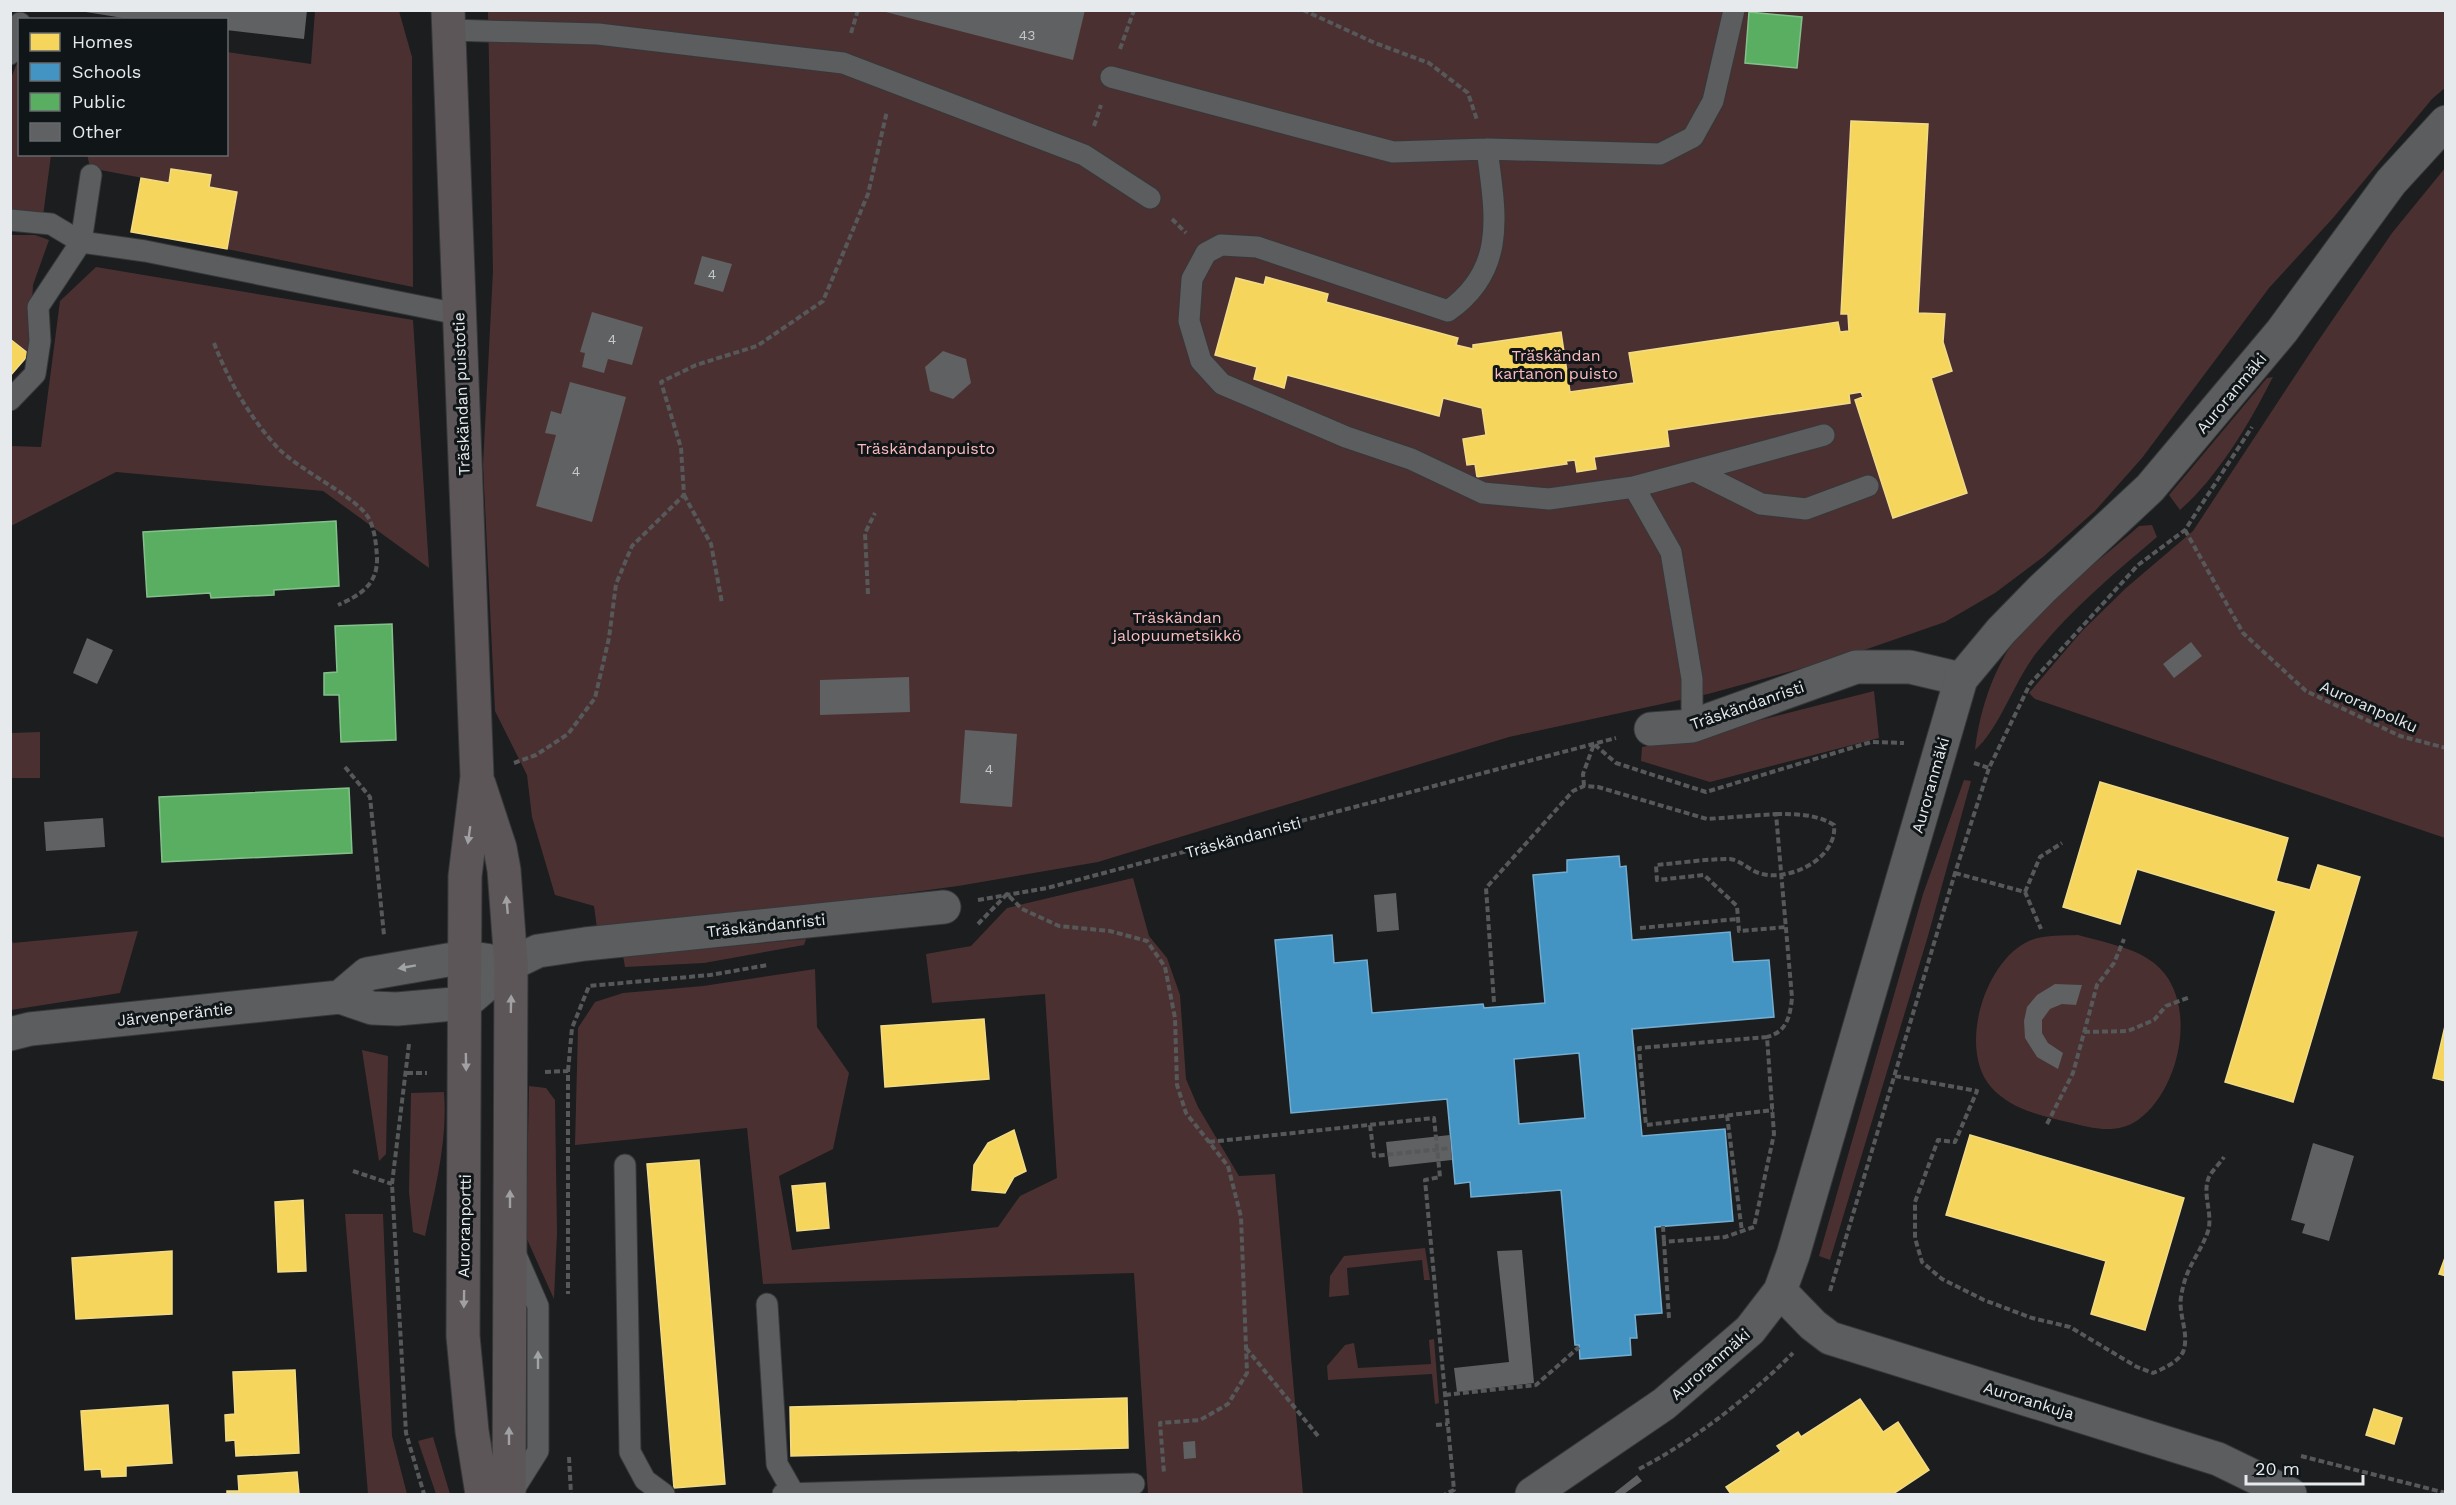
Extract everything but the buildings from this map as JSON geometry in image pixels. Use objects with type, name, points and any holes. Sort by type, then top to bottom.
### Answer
[{"type":"main road","name":"Träskändan puistotie","points":[[448,20],[477,777],[466,853],[465,957]]},
{"type":"main road","name":"Träskändan puistotie","points":[[477,777],[500,848],[512,964]]},
{"type":"main road","name":"Auroranportti","points":[[465,957],[464,1336],[472,1431],[482,1494]]},
{"type":"main road","points":[[510,1494],[512,964]]},
{"type":"street","name":"Auroranmäki","points":[[1532,1494],[1664,1404],[1750,1330],[1780,1291],[1797,1243],[1961,680],[2001,631],[2042,589],[2150,488],[2282,331],[2391,182],[2445,122]]},
{"type":"street","name":"Träskändanristi","points":[[1651,729],[1692,726],[1856,667],[1910,667],[1961,680]]},
{"type":"street","name":"Träskändanristi","points":[[512,964],[538,951],[585,944],[944,906]]},
{"type":"street","points":[[340,997],[367,974],[465,957],[512,964]]},
{"type":"street","points":[[465,1004],[512,964]]},
{"type":"street","name":"Järvenperäntie","points":[[10,1034],[30,1029],[340,997],[372,1008],[411,1009],[465,1004]]},
{"type":"street","name":"Aurorankuja","points":[[1780,1291],[1813,1325],[1830,1338],[2218,1459],[2290,1494]]},
{"type":"lane","points":[[1111,77],[1393,152],[1487,149],[1660,154],[1693,137],[1713,101],[1734,10]]},
{"type":"lane","points":[[448,20],[598,34],[843,63],[1084,155],[1150,198]]},
{"type":"lane","points":[[10,54],[18,28]]},
{"type":"lane","points":[[1487,149],[1496,222],[1484,273],[1468,297],[1448,311],[1257,247],[1221,245],[1206,253],[1192,279],[1189,321],[1201,361],[1222,384],[1346,437],[1411,459],[1483,493],[1549,499],[1634,487],[1824,435]]},
{"type":"lane","points":[[10,400],[35,374],[40,341],[38,307],[81,242],[91,175]]},
{"type":"lane","points":[[10,220],[51,225],[81,242],[145,251],[458,314]]},
{"type":"lane","points":[[1695,471],[1761,504],[1806,509],[1868,486]]},
{"type":"lane","points":[[1634,487],[1671,552],[1692,679],[1692,726]]},
{"type":"lane","points":[[625,1165],[630,1452],[645,1480],[664,1494]]},
{"type":"lane","points":[[767,1304],[777,1464],[794,1494]]},
{"type":"lane","points":[[783,1494],[1134,1484]]},
{"type":"path","points":[[1303,10],[1375,43],[1430,63],[1468,93],[1487,149]]},
{"type":"path","points":[[722,603],[711,544],[684,495],[681,448],[662,382],[696,365],[757,346],[823,301],[868,194],[894,82]]},
{"type":"path","points":[[1150,198],[1206,253]]},
{"type":"path","points":[[214,343],[234,386],[277,447],[298,466],[368,516],[376,539],[378,567],[372,583],[365,591],[338,605]]},
{"type":"path","points":[[477,777],[536,755],[567,734],[595,698],[609,638],[616,584],[632,546],[684,495]]},
{"type":"path","points":[[868,594],[865,533],[875,513]]},
{"type":"path","name":"Auroranpolku","points":[[2185,530],[2243,633],[2306,691],[2400,736],[2445,748]]},
{"type":"path","name":"Träskändanristi","points":[[944,906],[1047,888],[1651,729]]},
{"type":"path","points":[[1584,786],[1583,774],[1594,744]]},
{"type":"path","points":[[345,767],[370,797],[384,937]]},
{"type":"path","points":[[1494,1002],[1486,888],[1573,791],[1584,786],[1598,787],[1707,819],[1799,814],[1824,819],[1834,825],[1835,833],[1824,852],[1808,868],[1782,875],[1760,874],[1733,859],[1656,865],[1657,879],[1704,875],[1737,906],[1739,932],[1786,927]]},
{"type":"path","points":[[1773,1110],[1646,1125],[1639,1048],[1767,1036],[1781,1031],[1790,1012],[1792,999],[1776,814]]},
{"type":"path","points":[[2041,929],[2025,892],[2040,857],[2062,843]]},
{"type":"path","points":[[1954,873],[2025,892]]},
{"type":"path","points":[[974,929],[1006,894],[1022,909],[1059,926],[1110,931],[1147,942],[1165,967],[1173,1008],[1177,1085],[1186,1113],[1228,1166],[1241,1217],[1247,1373],[1228,1404],[1200,1420],[1160,1422],[1165,1484]]},
{"type":"path","points":[[1640,928],[1738,919]]},
{"type":"path","points":[[2047,1124],[2073,1072],[2097,985],[2114,963],[2124,939]]},
{"type":"path","points":[[568,1071],[572,1028],[589,986],[710,975],[775,964]]},
{"type":"path","points":[[2084,1032],[2128,1031],[2154,1020],[2166,1006],[2190,997]]},
{"type":"path","points":[[411,1009],[407,1073],[392,1184],[406,1433],[424,1494]]},
{"type":"path","points":[[1664,1242],[1725,1238],[1754,1227],[1774,1134],[1767,1036]]},
{"type":"path","points":[[1895,1076],[1977,1091],[1955,1142],[1938,1140],[1915,1202],[1915,1238],[1922,1262],[1942,1280],[1984,1300],[2032,1318],[2070,1327],[2137,1367],[2153,1373],[2167,1367],[2182,1354],[2186,1338],[2180,1300],[2187,1268],[2207,1234],[2211,1218],[2206,1195],[2209,1176],[2224,1157]]},
{"type":"path","points":[[1727,1115],[1742,1232]]},
{"type":"path","points":[[1209,1142],[1434,1118],[1440,1177],[1425,1180],[1454,1490],[1445,1494]]},
{"type":"path","points":[[1370,1125],[1374,1156],[1451,1148]]},
{"type":"path","points":[[353,1171],[392,1184]]},
{"type":"path","points":[[1663,1227],[1670,1318]]},
{"type":"path","points":[[1445,1395],[1536,1385],[1579,1347]]},
{"type":"path","points":[[1246,1348],[1318,1436]]},
{"type":"path","points":[[1436,1425],[1448,1424]]},
{"type":"green space","name":"Träskändan kartanon puisto","points":[[2445,10],[2446,87],[2432,99],[2333,218],[2269,288],[2142,458],[2095,511],[2043,557],[1995,593],[1945,622],[1847,656],[1708,694],[1509,737],[1098,862],[958,886],[752,914],[597,928],[594,906],[555,895],[532,817],[527,775],[495,711],[483,465],[493,271],[488,11]]},
{"type":"green space","points":[[315,11],[399,11],[412,57],[413,287],[227,249],[237,192],[209,187],[171,170],[169,183],[90,168],[87,156],[228,156],[228,52],[311,64]]},
{"type":"green space","points":[[18,60],[18,156],[51,156],[43,216],[11,214],[11,78]]},
{"type":"green space","points":[[2445,168],[2445,838],[2035,699],[2029,693],[2082,631],[2126,588],[2193,531],[2392,233]]},
{"type":"green space","points":[[10,235],[35,235],[49,240],[33,285],[29,354],[11,339]]},
{"type":"green space","points":[[96,267],[413,320],[429,568],[323,491],[116,472],[11,526],[11,446],[41,447],[60,301]]},
{"type":"green space","points":[[2273,377],[2220,465],[2194,497],[2180,510],[2169,495],[2267,378]]},
{"type":"green space","points":[[2152,525],[2157,537],[2079,606],[2037,652],[2021,676],[2000,717],[1975,750],[1981,717],[1991,685],[2006,654],[2025,627],[2080,575],[2139,526]]},
{"type":"green space","points":[[1874,691],[1879,738],[1710,782],[1641,761],[1642,747],[1697,736]]},
{"type":"green space","points":[[40,732],[40,778],[11,778],[11,733]]},
{"type":"green space","points":[[1964,780],[1971,781],[1928,936],[1830,1260],[1819,1256],[1923,894]]},
{"type":"green space","points":[[1133,878],[1149,936],[1167,958],[1180,995],[1186,1079],[1198,1107],[1239,1176],[1275,1174],[1303,1494],[1148,1494],[1134,1273],[763,1284],[747,1128],[575,1145],[578,1028],[595,1002],[623,993],[703,986],[815,969],[817,1027],[849,1073],[833,1149],[779,1176],[792,1250],[998,1227],[1020,1196],[1057,1178],[1045,994],[932,1003],[926,954],[971,946],[1007,908]]},
{"type":"green space","points":[[138,931],[120,993],[11,1010],[11,938],[13,943]]},
{"type":"green space","points":[[2078,935],[2118,946],[2146,957],[2168,979],[2177,998],[2180,1020],[2179,1043],[2174,1066],[2165,1087],[2153,1106],[2138,1120],[2114,1129],[2089,1127],[2039,1115],[2018,1107],[1991,1087],[1981,1071],[1977,1052],[1976,1031],[1980,1009],[1998,969],[2010,954],[2025,943],[2037,938]]},
{"type":"green space","points":[[806,939],[804,945],[704,963],[625,967],[623,956]]},
{"type":"green space","points":[[362,1050],[388,1056],[386,1154],[379,1161]]},
{"type":"green space","points":[[529,1086],[546,1088],[555,1100],[557,1233],[554,1299],[526,1237]]},
{"type":"green space","points":[[444,1092],[442,1146],[425,1236],[413,1232],[409,1192],[411,1093]]},
{"type":"green space","points":[[345,1214],[383,1214],[392,1436],[407,1494],[368,1494]]},
{"type":"green space","points":[[1425,1248],[1430,1280],[1424,1280],[1422,1260],[1347,1268],[1349,1295],[1329,1297],[1330,1276],[1344,1256]]},
{"type":"green space","points":[[1434,1339],[1439,1403],[1435,1404],[1432,1374],[1328,1380],[1327,1366],[1345,1345],[1354,1343],[1358,1368],[1431,1364],[1429,1340]]},
{"type":"green space","points":[[433,1437],[450,1494],[436,1494],[418,1441]]},
{"type":"park label","name":"Träskändanpuisto","points":[[926,448]]},
{"type":"park label","name":"Träskändan jalopuumetsikkö","points":[[1177,626]]}]
